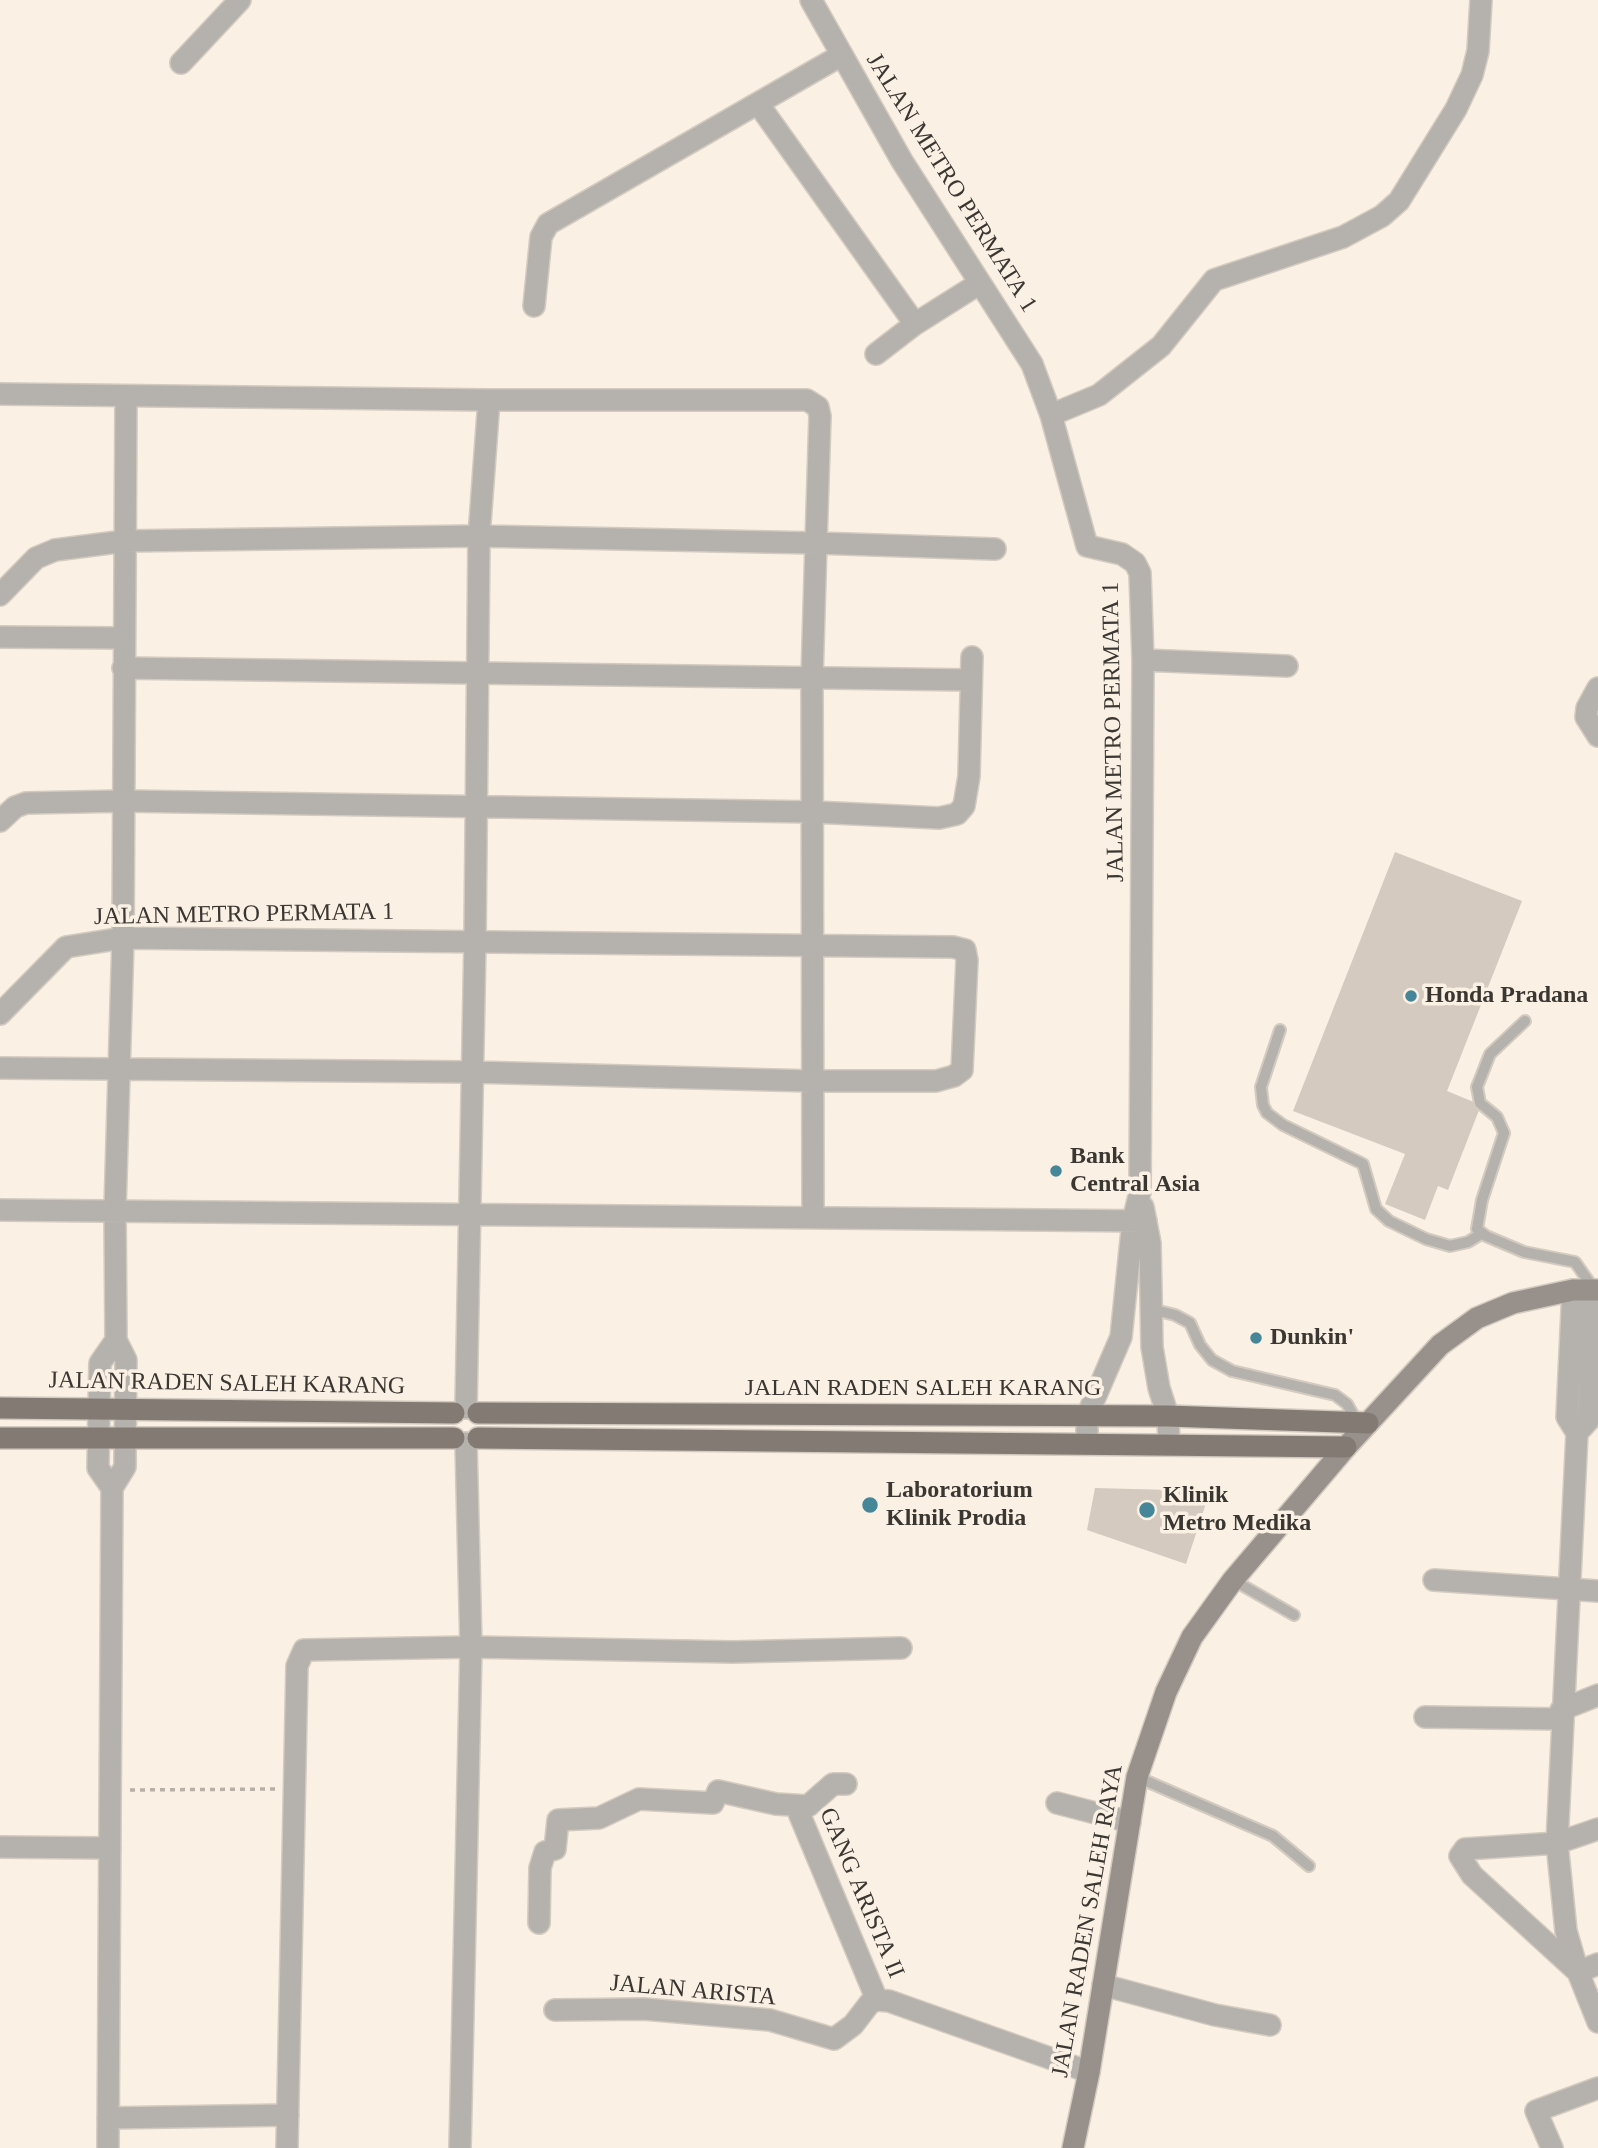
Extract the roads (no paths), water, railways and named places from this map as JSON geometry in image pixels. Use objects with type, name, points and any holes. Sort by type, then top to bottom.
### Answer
[{"type":"main road","name":"JALAN RADEN SALEH RAYA","points":[[1073,2148],[1089,2072],[1137,1777],[1166,1692],[1192,1637],[1233,1580],[1346,1447],[1362,1422],[1440,1345],[1477,1318],[1513,1303],[1589,1290]]},
{"type":"main road","name":"JALAN RADEN SALEH KARANG","points":[[0,1408],[1168,1416],[1362,1422]]},
{"type":"main road","points":[[466,1412],[483,1425],[466,1439],[449,1425],[466,1412]]},
{"type":"main road","name":"JALAN RADEN SALEH KARANG","points":[[0,1438],[1087,1443],[1346,1447]]},
{"type":"street","points":[[181,63],[240,0]]},
{"type":"street","name":"JALAN METRO PERMATA 1","points":[[811,0],[902,162],[1032,364],[1051,415],[1087,546],[1122,554],[1135,563],[1140,573],[1143,660],[1140,1221],[1151,1309],[1152,1347],[1159,1388],[1168,1416],[1169,1444]]},
{"type":"street","points":[[1051,415],[1099,395],[1161,346],[1214,280],[1343,237],[1382,216],[1399,201],[1456,109],[1472,75],[1478,51],[1481,0]]},
{"type":"street","points":[[534,306],[541,237],[548,224],[841,56]]},
{"type":"street","points":[[759,105],[915,324]]},
{"type":"street","points":[[876,354],[915,324],[980,283]]},
{"type":"street","points":[[0,394],[489,400],[797,399],[813,402],[818,407],[820,416],[812,678],[813,1217]]},
{"type":"street","points":[[108,2148],[112,1488],[125,1467],[126,1360],[116,1340],[116,1210],[123,938],[126,397]]},
{"type":"street","points":[[466,1412],[479,536],[489,400]]},
{"type":"street","points":[[0,595],[36,558],[55,550],[125,541],[479,536],[995,549]]},
{"type":"street","points":[[0,637],[123,638]]},
{"type":"street","points":[[0,821],[15,807],[26,803],[124,800],[814,812],[939,818],[957,814],[964,806],[969,776],[972,657]]},
{"type":"street","points":[[1143,660],[1287,666]]},
{"type":"street","points":[[123,668],[971,680]]},
{"type":"street","points":[[1598,688],[1587,708],[1586,718],[1598,736]]},
{"type":"street","name":"JALAN METRO PERMATA 1","points":[[0,1014],[66,947],[123,938],[960,947],[965,950],[967,960],[963,1066],[960,1073],[936,1081],[811,1081],[472,1072],[0,1068]]},
{"type":"street","points":[[0,1210],[1140,1221]]},
{"type":"street","name":"JALAN METRO PERMATA 1","points":[[1087,1443],[1087,1416],[1121,1336],[1140,1221]]},
{"type":"street","points":[[1589,1290],[1588,1421],[1577,1433],[1571,1588],[1561,1715],[1558,1843],[1566,1931],[1588,1968],[1598,2022]]},
{"type":"street","points":[[112,1488],[98,1468],[100,1363],[116,1340]]},
{"type":"street","points":[[460,2148],[471,1647],[466,1439]]},
{"type":"street","points":[[1434,1580],[1598,1591]]},
{"type":"street","points":[[288,2148],[297,1666],[304,1650],[471,1647],[733,1652],[901,1648]]},
{"type":"street","points":[[1425,1717],[1561,1715],[1598,1695]]},
{"type":"street","points":[[539,1923],[540,1868],[545,1852],[555,1849],[558,1820],[599,1818],[639,1799],[713,1802],[718,1791],[796,1806],[817,1801],[833,1784],[846,1784]]},
{"type":"street","points":[[1057,1802],[1130,1822]]},
{"type":"street","name":"GANG ARISTA II","points":[[796,1806],[877,2000]]},
{"type":"street","points":[[1588,1968],[1472,1875],[1460,1856],[1465,1849],[1474,1847],[1558,1843],[1598,1829]]},
{"type":"street","points":[[0,1847],[110,1848]]},
{"type":"street","points":[[1103,1985],[1215,2015],[1270,2025]]},
{"type":"street","points":[[877,2000],[888,2001],[1089,2072]]},
{"type":"street","name":"JALAN ARISTA","points":[[555,2010],[644,2009],[770,2020],[834,2039],[853,2025],[870,2003],[877,2000]]},
{"type":"street","points":[[1552,2148],[1536,2111],[1598,2088]]},
{"type":"street","points":[[108,2118],[288,2115]]},
{"type":"lane","points":[[1525,1021],[1490,1054],[1477,1087],[1480,1103],[1497,1117],[1504,1133],[1476,1222],[1481,1234],[1524,1252],[1574,1262],[1589,1290]]},
{"type":"lane","points":[[1280,1030],[1261,1087],[1267,1113],[1283,1125],[1363,1164],[1376,1209],[1389,1221],[1426,1240],[1450,1247],[1468,1242],[1481,1234]]},
{"type":"lane","points":[[1151,1309],[1175,1315],[1190,1323],[1200,1345],[1212,1360],[1232,1371],[1335,1395],[1362,1422]]},
{"type":"lane","points":[[1233,1580],[1294,1615]]},
{"type":"lane","points":[[1137,1777],[1273,1836],[1309,1866]]},
{"type":"place","name":"Honda Pradana","points":[[1411,996]]},
{"type":"place","name":"Bank Central Asia","points":[[1056,1171]]},
{"type":"place","name":"Dunkin'","points":[[1256,1338]]},
{"type":"place","name":"Laboratorium Klinik Prodia","points":[[870,1505]]},
{"type":"place","name":"Klinik Metro Medika","points":[[1147,1510]]}]
